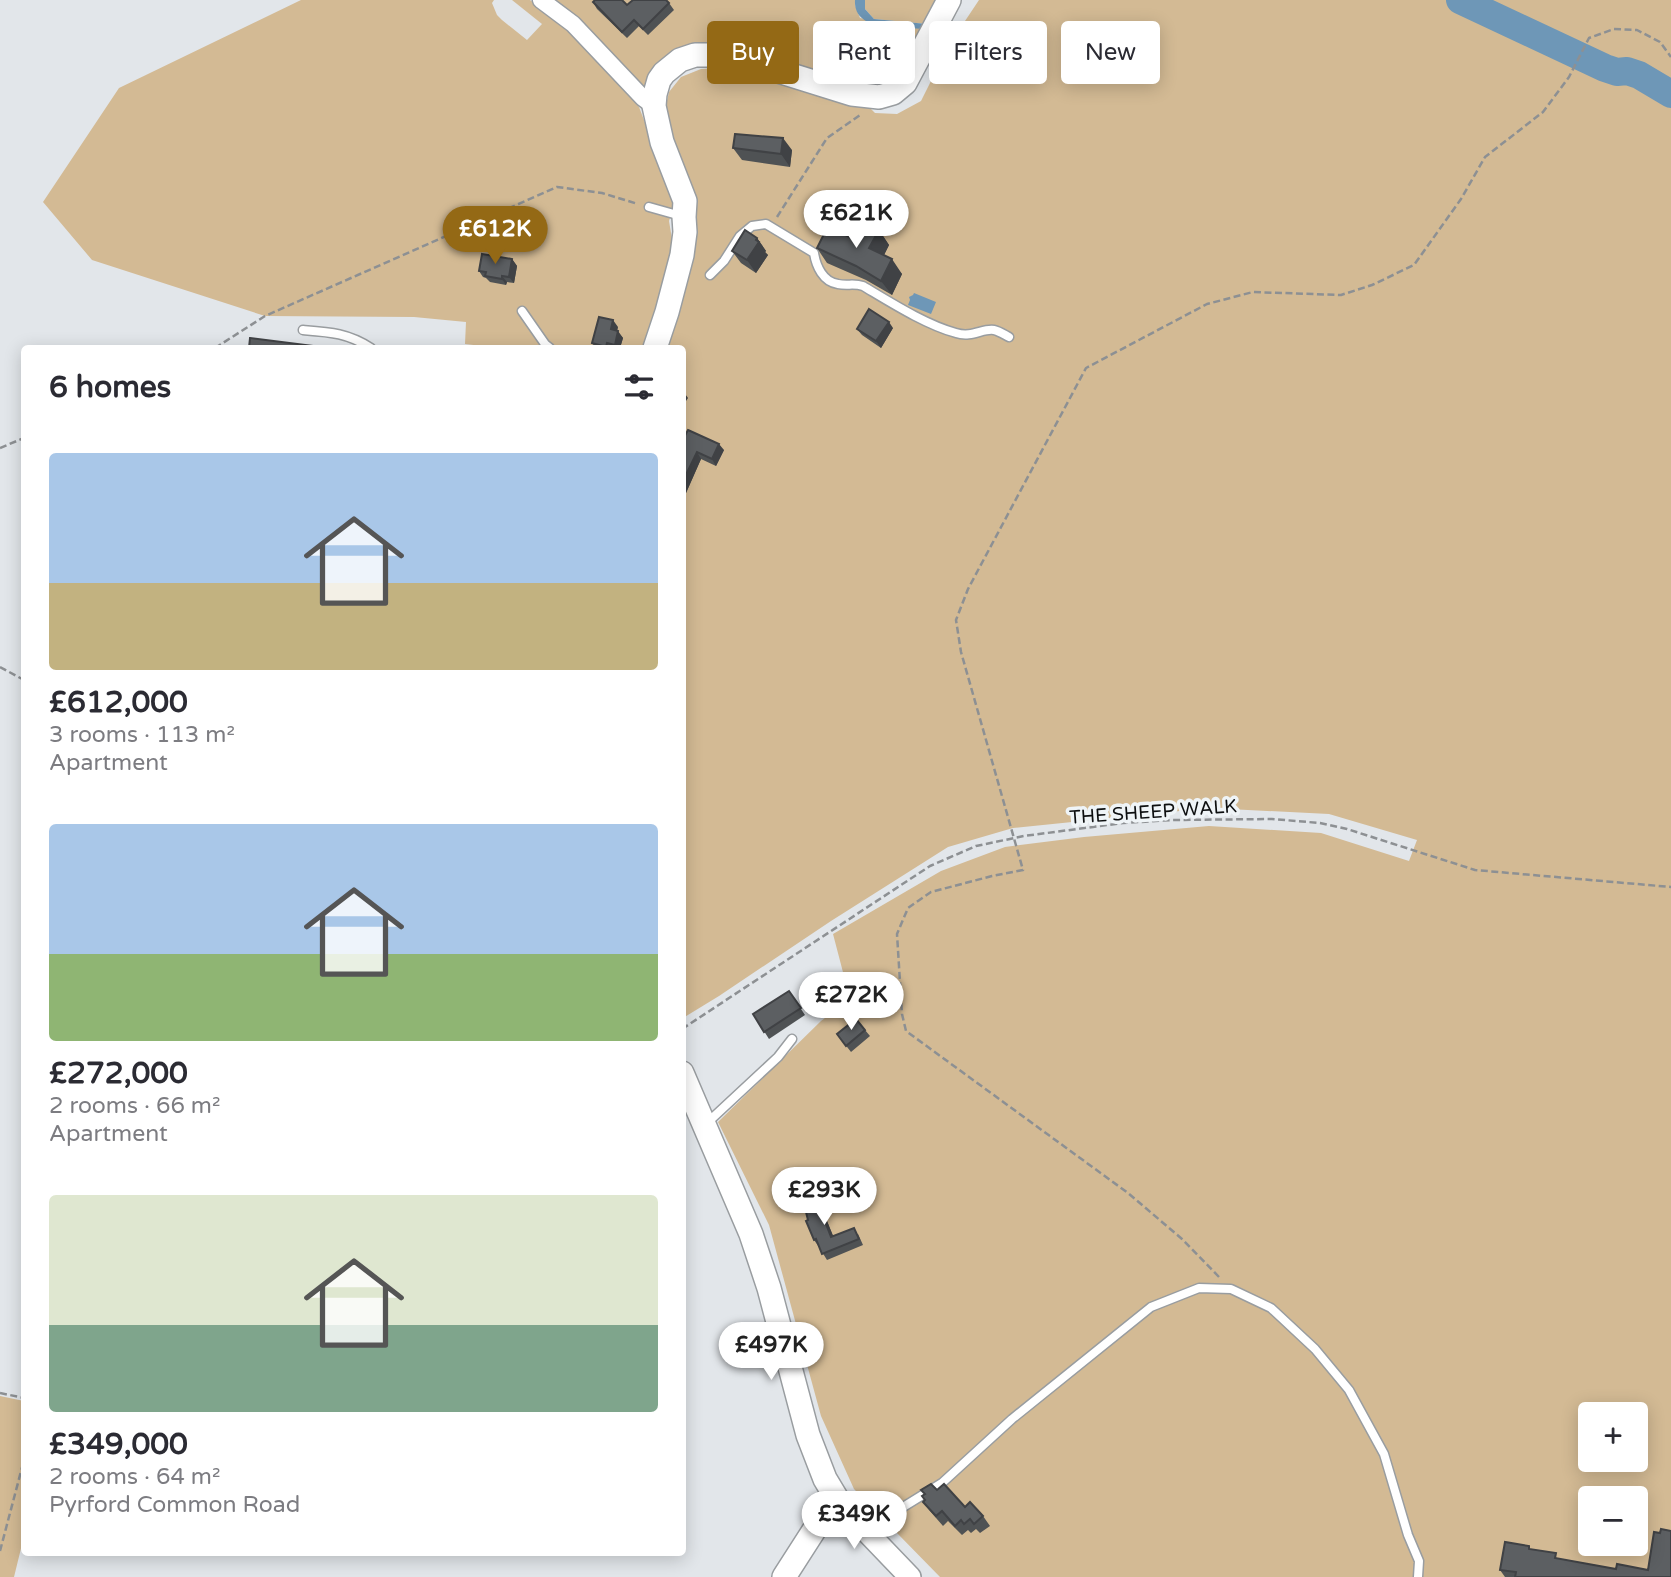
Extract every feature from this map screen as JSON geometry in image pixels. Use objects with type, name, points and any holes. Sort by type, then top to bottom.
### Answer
[{"type":"main road","points":[[656,345],[682,255],[685,232],[685,201],[662,142],[654,106],[659,80],[664,73],[680,60],[695,55],[710,55],[762,66],[852,94],[879,97],[892,93],[905,83],[948,0]]},
{"type":"main road","points":[[686,1082],[751,1234],[808,1435],[825,1479],[840,1504],[818,1524],[784,1577]]},
{"type":"street","points":[[541,0],[573,24],[643,98],[654,106]]},
{"type":"street","points":[[840,1504],[910,1577]]},
{"type":"lane","points":[[649,207],[684,217]]},
{"type":"lane","points":[[710,275],[724,261],[746,230],[752,226],[766,225],[814,253],[815,260],[828,281],[863,286],[905,311],[950,332],[971,335],[993,330],[1009,337]]},
{"type":"lane","points":[[522,311],[546,345]]},
{"type":"lane","points":[[303,330],[334,332],[355,338],[366,345]]},
{"type":"lane","points":[[705,1125],[778,1057],[792,1038]]},
{"type":"lane","points":[[864,1531],[942,1483],[1012,1419],[1150,1307],[1199,1288],[1231,1289],[1271,1308],[1315,1349],[1349,1390],[1384,1454],[1408,1535],[1419,1561],[1418,1577]]},
{"type":"path","points":[[1231,1289],[1182,1239],[1128,1193],[906,1031],[902,1014],[897,934],[908,908],[931,891],[1023,870],[961,652],[956,620],[968,589],[1086,368],[1207,304],[1253,292],[1340,295],[1372,285],[1414,265],[1461,199],[1485,157],[1543,112],[1569,77],[1589,38],[1614,29],[1636,30],[1660,42],[1671,57]]},
{"type":"path","points":[[771,227],[827,138],[860,116]]},
{"type":"path","points":[[220,345],[265,316],[557,187],[602,193],[649,207]]},
{"type":"path","points":[[0,448],[21,439]]},
{"type":"path","points":[[0,667],[21,678]]},
{"type":"path","name":"THE SHEEP WALK","points":[[686,1027],[930,866],[976,846],[1000,840],[1123,823],[1272,819],[1347,828],[1475,870],[1671,887]]},
{"type":"path","points":[[0,1393],[21,1397]]},
{"type":"path","points":[[0,1551],[21,1471]]},
{"type":"shaded area","points":[[301,0],[494,0],[492,3],[497,15],[527,40],[542,24],[512,0],[530,0],[575,35],[639,107],[675,201],[669,221],[674,251],[645,345],[474,345],[465,344],[466,322],[414,317],[265,316],[92,260],[43,202],[119,88]]},
{"type":"shaded area","points":[[552,0],[855,0],[860,18],[877,21],[813,21],[813,74],[799,71],[799,21],[707,21],[707,51],[652,91],[641,84]]},
{"type":"shaded area","points":[[865,0],[940,0],[927,24],[874,19],[865,9]]},
{"type":"shaded area","points":[[979,0],[1671,0],[1671,1577],[940,1577],[854,1489],[821,1416],[769,1225],[718,1122],[821,1021],[850,999],[833,934],[941,871],[1005,847],[1209,826],[1321,833],[1409,861],[1417,840],[1329,814],[1209,808],[1013,828],[948,847],[686,1016],[686,345],[668,345],[667,334],[692,246],[696,220],[690,191],[664,114],[669,92],[681,77],[707,69],[707,84],[799,84],[867,105],[875,113],[897,114],[921,101],[930,84],[1047,84],[1047,21],[965,21]]},
{"type":"shaded area","points":[[915,27],[924,29],[915,44]]},
{"type":"shaded area","points":[[857,84],[880,84],[874,88]]},
{"type":"shaded area","points":[[0,1396],[21,1400],[21,1548],[14,1577],[0,1577]]},
{"type":"water","points":[[855,0],[865,0],[865,9],[874,19],[895,21],[867,21],[856,10]]},
{"type":"water","points":[[915,23],[927,24],[924,29],[915,28]]},
{"type":"water","points":[[914,293],[936,302],[931,314],[908,305],[909,297]]},
{"type":"building","points":[[622,0],[627,5],[633,0],[666,0],[669,3],[643,29],[634,20],[622,32],[593,2]]},
{"type":"building","points":[[735,134],[783,138],[781,154],[733,148]]},
{"type":"building","points":[[865,223],[879,230],[869,248],[892,259],[881,281],[817,248],[828,226],[853,239]]},
{"type":"building","points":[[745,230],[759,242],[747,260],[732,251]]},
{"type":"building","points":[[482,254],[512,259],[509,277],[502,276],[502,279],[485,276],[486,272],[479,271]]},
{"type":"building","points":[[869,309],[889,322],[876,341],[857,329]]},
{"type":"building","points":[[599,317],[613,320],[611,329],[618,331],[615,345],[592,343]]},
{"type":"building","points":[[250,338],[305,345],[249,345]]},
{"type":"building","points":[[688,430],[719,444],[712,459],[697,452],[686,475]]},
{"type":"building","points":[[789,991],[801,1008],[764,1032],[753,1014]]},
{"type":"building","points":[[856,1019],[865,1030],[846,1046],[837,1034]]},
{"type":"building","points":[[814,1193],[831,1237],[854,1228],[859,1239],[822,1254],[806,1221],[808,1220],[802,1196]]},
{"type":"building","points":[[931,1484],[937,1490],[944,1484],[965,1507],[970,1502],[983,1516],[974,1524],[970,1519],[964,1524],[961,1520],[955,1526],[942,1511],[936,1516],[923,1502],[925,1500],[922,1496],[925,1494],[921,1490]]},
{"type":"building","points":[[1661,1529],[1671,1531],[1671,1577],[1515,1577],[1516,1572],[1500,1570],[1505,1542],[1556,1553],[1555,1558],[1616,1569],[1617,1564],[1648,1570],[1654,1532],[1660,1533]]},
{"type":"waterway","points":[[1460,0],[1605,68],[1639,75],[1671,94]]}]
